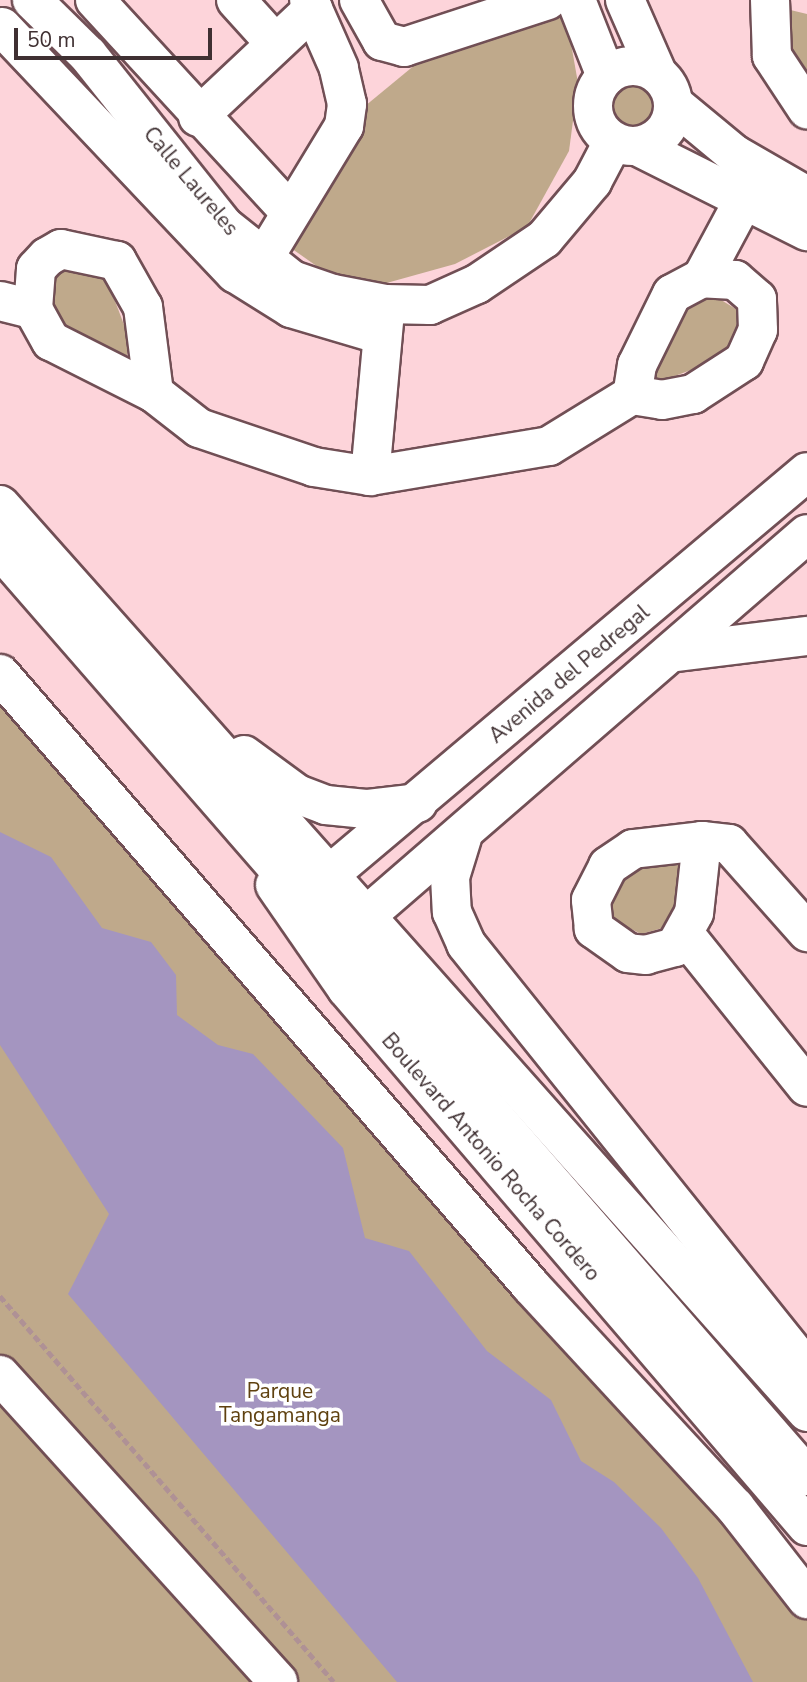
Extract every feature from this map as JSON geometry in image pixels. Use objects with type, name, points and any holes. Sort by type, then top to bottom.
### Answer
[{"type":"main road","name":"Calle Laureles","points":[[32,0],[88,55],[223,225],[248,267],[292,280],[384,320],[477,284],[544,239],[626,145]]},
{"type":"main road","points":[[81,0],[88,55],[88,111]]},
{"type":"main road","points":[[94,0],[198,117],[290,212]]},
{"type":"main road","points":[[236,0],[274,42]]},
{"type":"main road","points":[[359,0],[382,41],[404,47],[548,0]]},
{"type":"main road","points":[[576,0],[606,76]]},
{"type":"main road","points":[[625,0],[666,89],[671,125],[658,140],[626,145]]},
{"type":"main road","points":[[770,0],[772,56],[807,109]]},
{"type":"main road","points":[[1,31],[88,111],[248,267],[332,150],[346,104],[339,68],[311,5],[198,117]]},
{"type":"main road","points":[[622,67],[666,89],[734,154],[800,210],[746,196],[626,145],[599,130],[592,111],[595,92],[606,76],[622,67]]},
{"type":"main road","points":[[702,278],[746,196]]},
{"type":"main road","points":[[154,393],[143,307],[117,261],[61,248],[36,269],[17,305],[51,341],[154,393],[199,428],[314,467],[370,476],[549,446],[632,395],[662,400],[692,394],[744,361],[758,330],[757,299],[735,280],[702,278],[672,294],[637,365],[632,395]]},
{"type":"main road","points":[[370,476],[384,320]]},
{"type":"main road","name":"Avenida del Pedregal","points":[[329,875],[418,803],[807,472]]},
{"type":"main road","points":[[0,505],[807,1412]]},
{"type":"main road","points":[[366,916],[462,838],[553,753],[676,652],[807,534]]},
{"type":"main road","points":[[0,549],[807,1476]]},
{"type":"main road","points":[[676,652],[807,636]]},
{"type":"main road","points":[[0,674],[531,1286],[735,1507],[807,1599]]},
{"type":"main road","points":[[165,691],[297,794],[344,809],[418,803]]},
{"type":"main road","points":[[520,716],[553,753]]},
{"type":"main road","name":"Boulevard Antonio Rocha Cordero","points":[[196,772],[347,989],[807,1526]]},
{"type":"main road","points":[[462,838],[450,877],[452,912],[466,944],[764,1321],[807,1368]]},
{"type":"main road","points":[[702,841],[699,887],[686,936],[660,952],[628,953],[594,929],[590,900],[608,866],[633,849],[702,841],[729,844],[807,932]]},
{"type":"main road","points":[[686,936],[807,1087]]},
{"type":"main road","points":[[635,1217],[764,1321]]},
{"type":"main road","points":[[0,1375],[278,1682]]},
{"type":"path","points":[[0,1296],[334,1682]]},
{"type":"green space","points":[[778,7],[807,14],[807,93],[790,58]]},
{"type":"green space","points":[[565,10],[578,83],[569,151],[527,227],[455,264],[383,284],[325,272],[281,241],[359,111],[416,64]]},
{"type":"green space","points":[[634,86],[648,92],[654,106],[648,120],[634,126],[620,120],[614,106],[620,92]]},
{"type":"green space","points":[[72,265],[104,272],[126,330],[128,369],[64,329],[51,309],[50,276]]},
{"type":"green space","points":[[701,298],[718,298],[739,311],[746,339],[717,360],[654,384],[654,361],[676,311]]},
{"type":"green space","name":"Parque Tangamanga","points":[[0,657],[807,1578],[807,1682],[0,1682]]},
{"type":"green space","points":[[688,849],[677,924],[641,934],[612,919],[610,890],[619,875]]},
{"type":"shaded area","points":[[0,832],[51,857],[102,928],[151,942],[176,975],[177,1015],[218,1045],[253,1054],[343,1148],[365,1238],[409,1251],[487,1351],[551,1400],[581,1461],[614,1482],[661,1528],[698,1578],[753,1682],[397,1682],[68,1294],[109,1214],[0,1045]]}]
